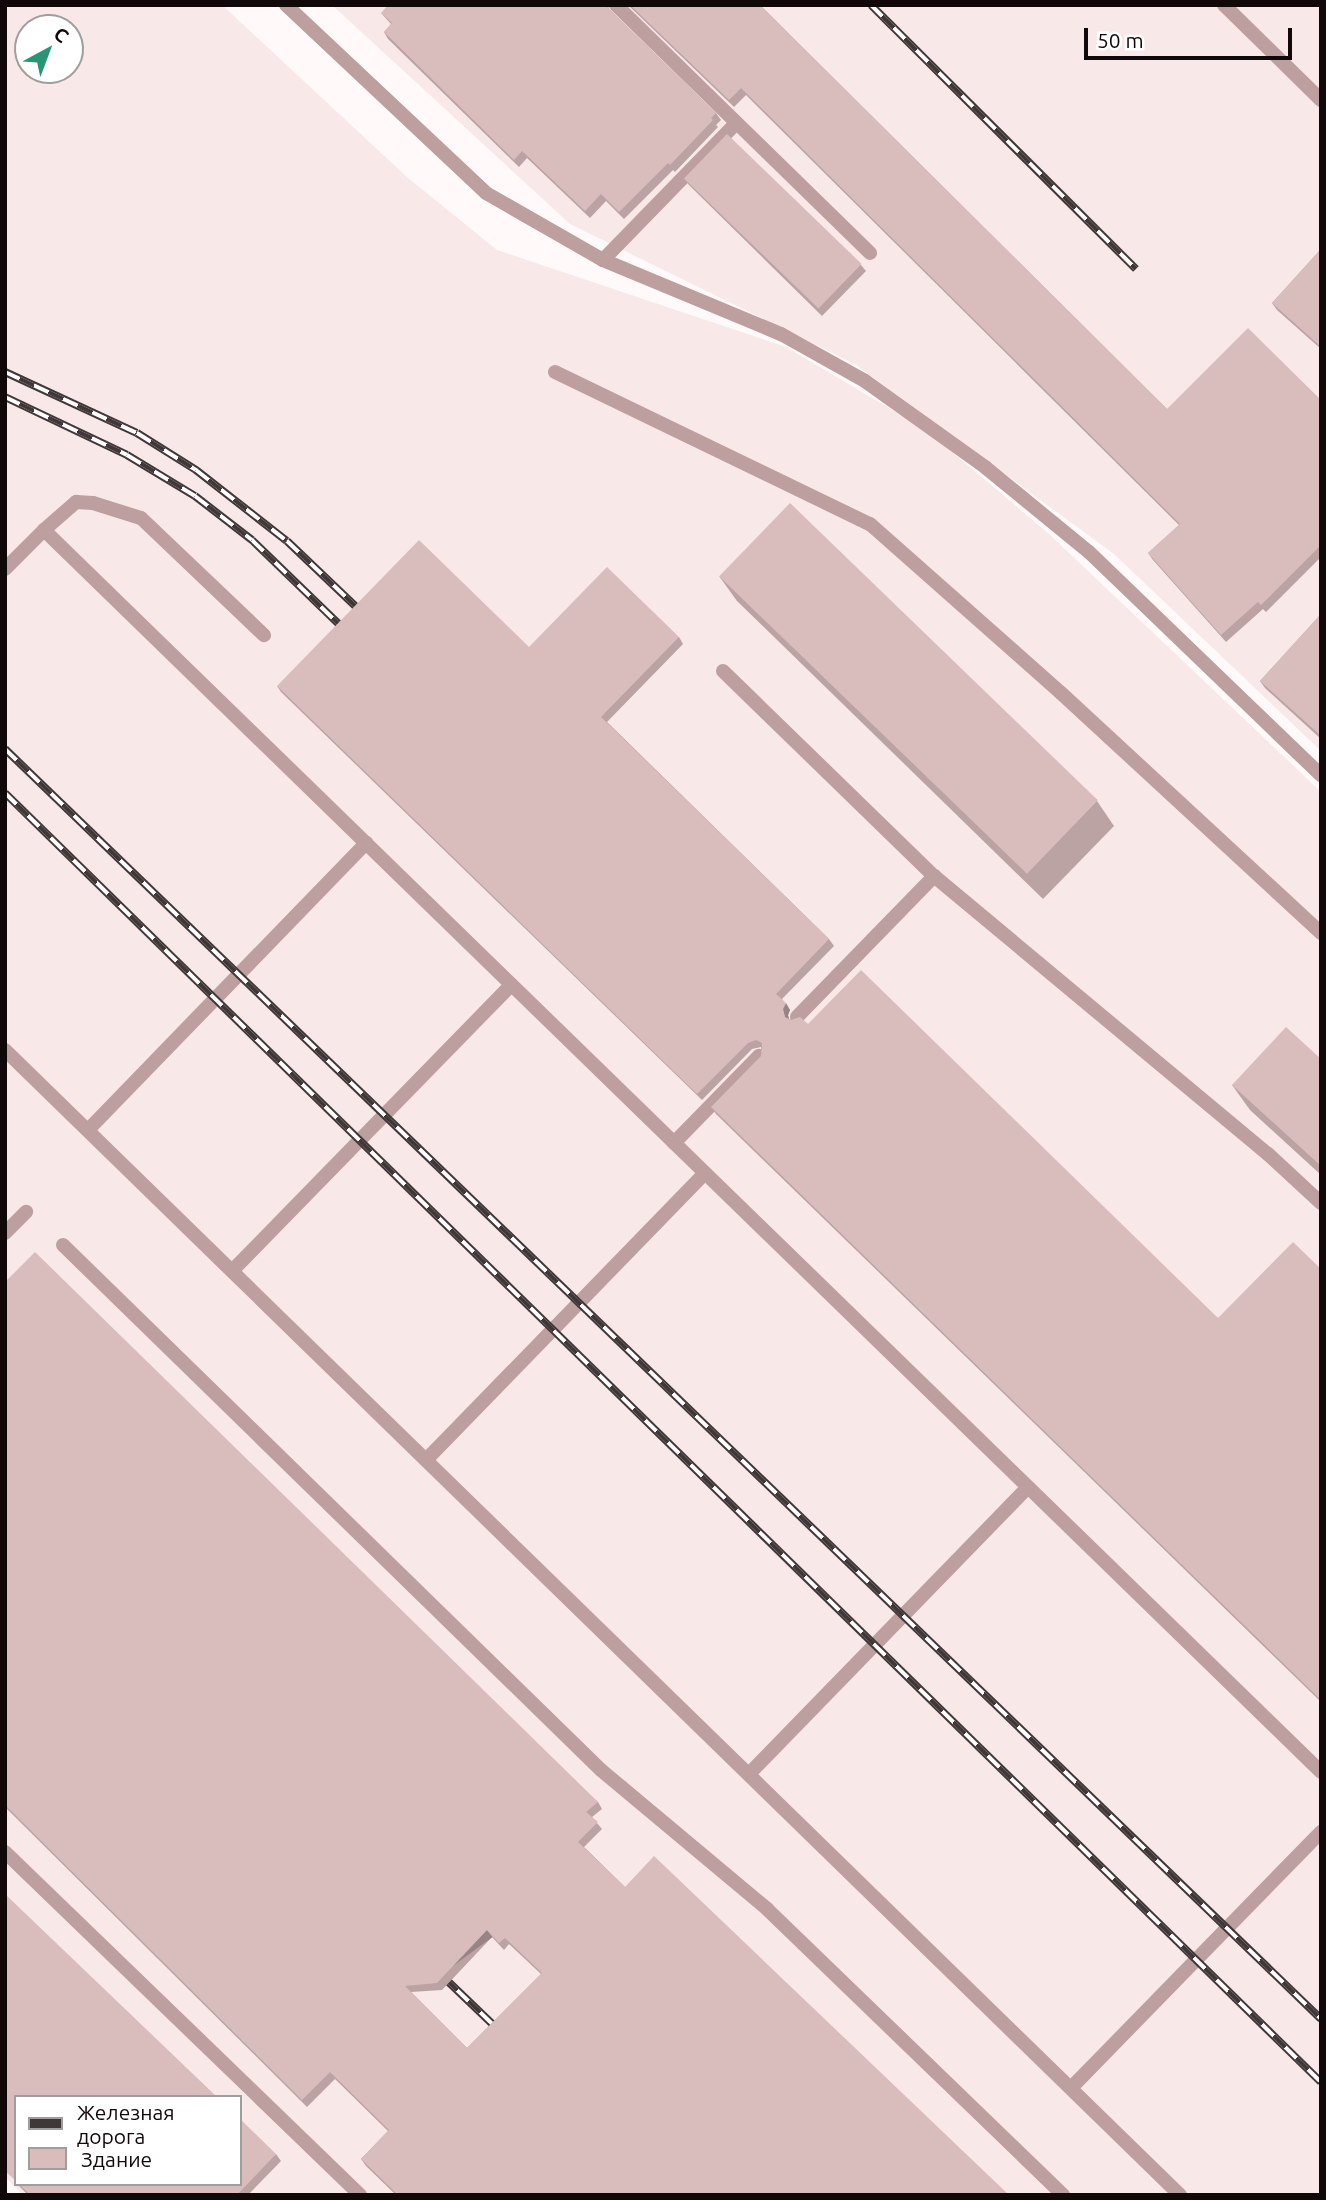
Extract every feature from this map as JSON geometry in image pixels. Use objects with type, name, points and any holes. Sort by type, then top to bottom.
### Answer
[{"type":"lane","points":[[286,5],[486,193],[603,260],[781,334],[865,381],[974,459],[1089,552],[1321,775]]},
{"type":"lane","points":[[616,5],[870,253]]},
{"type":"lane","points":[[1224,5],[1321,100]]},
{"type":"lane","points":[[603,260],[736,123]]},
{"type":"lane","points":[[555,372],[870,524],[1061,693],[1321,933]]},
{"type":"lane","points":[[5,569],[76,502],[93,503],[141,518],[264,635]]},
{"type":"lane","points":[[44,530],[1321,1772]]},
{"type":"lane","points":[[723,671],[934,876],[1268,1154],[1321,1203]]},
{"type":"lane","points":[[88,1130],[366,844]]},
{"type":"lane","points":[[797,1017],[934,876]]},
{"type":"lane","points":[[232,1271],[511,985]]},
{"type":"lane","points":[[5,1050],[1180,2195]]},
{"type":"lane","points":[[674,1143],[759,1056]]},
{"type":"lane","points":[[426,1460],[705,1173]]},
{"type":"lane","points":[[5,1234],[26,1212]]},
{"type":"lane","points":[[63,1245],[601,1770],[767,1909],[1063,2195]]},
{"type":"lane","points":[[749,1774],[1028,1487]]},
{"type":"lane","points":[[1071,2088],[1321,1832]]},
{"type":"lane","points":[[5,1852],[360,2195]]},
{"type":"shaded area","points":[[5,5],[222,5],[408,178],[497,250],[786,347],[926,430],[1049,534],[1321,792],[1321,2195],[23,2195],[14,2186],[5,2177]]},
{"type":"shaded area","points":[[332,5],[1321,5],[1321,751],[1114,554],[855,364],[570,224]]},
{"type":"building","points":[[388,5],[605,5],[716,113],[711,118],[713,120],[670,165],[668,163],[619,212],[601,194],[585,211],[522,151],[514,160],[384,32],[392,23],[381,13]]},
{"type":"building","points":[[630,5],[760,5],[1167,409],[1248,328],[1321,400],[1321,545],[1261,605],[1258,602],[1221,635],[1148,553],[1180,524],[741,88],[729,100]]},
{"type":"building","points":[[727,134],[862,264],[818,309],[684,179]]},
{"type":"building","points":[[1321,249],[1321,347],[1272,303]]},
{"type":"building","points":[[790,503],[1098,800],[1027,874],[719,576]]},
{"type":"building","points":[[419,540],[529,647],[607,567],[679,637],[601,717],[829,939],[776,994],[786,1003],[783,1009],[785,1017],[791,1020],[800,1017],[808,1024],[861,970],[1218,1318],[1293,1242],[1321,1269],[1321,1700],[711,1107],[761,1056],[762,1043],[756,1040],[748,1043],[697,1094],[277,686]]},
{"type":"building","points":[[1321,614],[1321,736],[1260,681]]},
{"type":"building","points":[[1286,1027],[1321,1059],[1321,1166],[1232,1085]]},
{"type":"building","points":[[35,1252],[598,1802],[586,1812],[598,1822],[578,1842],[625,1887],[654,1856],[1009,2195],[398,2195],[361,2159],[389,2130],[330,2072],[302,2100],[5,1805],[5,1282]],"holes":[[[487,1930],[499,1943],[505,1938],[542,1973],[467,2048],[405,1986],[437,1983]]]},
{"type":"building","points":[[5,1894],[215,2095],[14,2095],[14,2179],[5,2171]]},
{"type":"building","points":[[242,2121],[276,2154],[237,2195],[30,2195],[21,2186],[242,2186]]},
{"type":"railway","points":[[871,5],[1136,269]]},
{"type":"railway","points":[[5,372],[137,433],[196,470],[287,541],[370,620]]},
{"type":"railway","points":[[5,397],[127,455],[195,496],[252,540],[352,637]]},
{"type":"railway","points":[[5,749],[1321,2019]]},
{"type":"railway","points":[[5,793],[1321,2082]]},
{"type":"railway","points":[[434,1968],[505,2036]]}]
